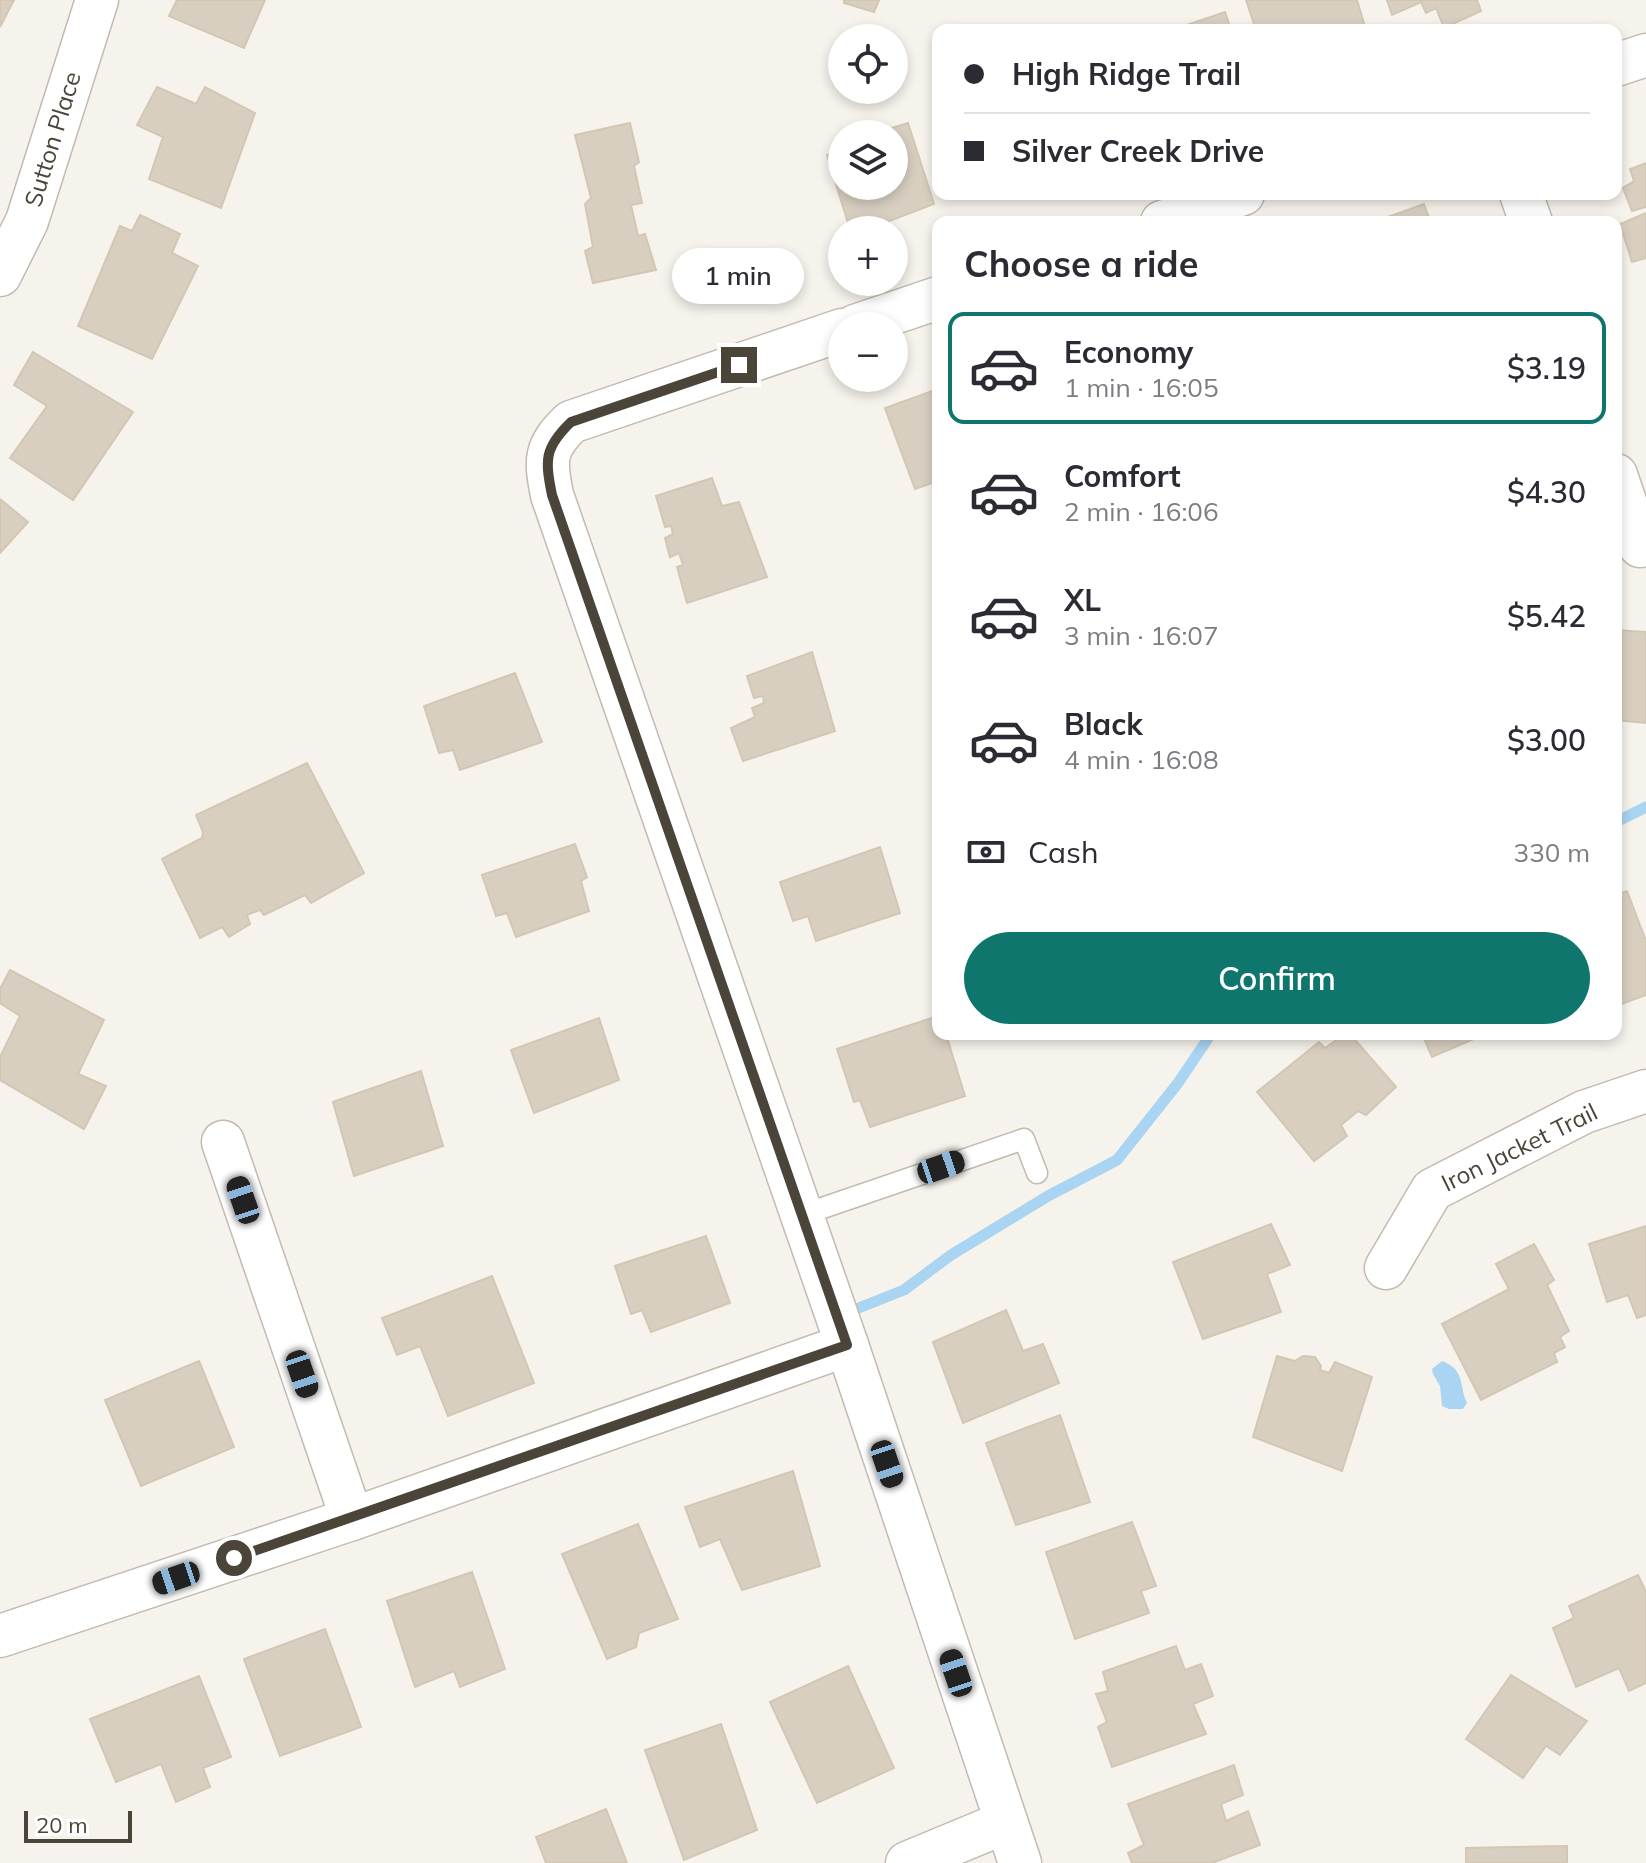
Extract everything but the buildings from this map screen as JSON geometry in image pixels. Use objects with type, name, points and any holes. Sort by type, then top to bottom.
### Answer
[{"type":"street","name":"Sutton Place","points":[[0,275],[27,221],[97,0]]},
{"type":"street","points":[[1622,63],[1646,55]]},
{"type":"street","points":[[1179,216],[1226,200]]},
{"type":"street","points":[[896,312],[932,300]]},
{"type":"street","points":[[828,335],[571,422],[557,435],[546,465],[552,495],[847,1345],[1020,1863]]},
{"type":"street","points":[[1622,493],[1640,546]]},
{"type":"street","name":"Iron Jacket Trail","points":[[1386,1268],[1432,1190],[1584,1112],[1646,1091]]},
{"type":"street","points":[[223,1142],[352,1519]]},
{"type":"street","points":[[0,1636],[352,1519],[847,1345]]},
{"type":"street","points":[[907,1863],[1006,1822]]},
{"type":"lane","points":[[802,1215],[1024,1139],[1037,1173]]},
{"type":"water","points":[[1442,1361],[1458,1374],[1467,1403],[1463,1409],[1442,1406],[1440,1386],[1432,1369]]},
{"type":"waterway","points":[[1622,819],[1646,807]]},
{"type":"waterway","points":[[856,1309],[904,1290],[951,1255],[1048,1196],[1117,1160],[1178,1083],[1207,1040]]},
{"type":"route","points":[[234,1558],[847,1345],[552,495],[546,465],[557,435],[571,422],[739,365]]}]
